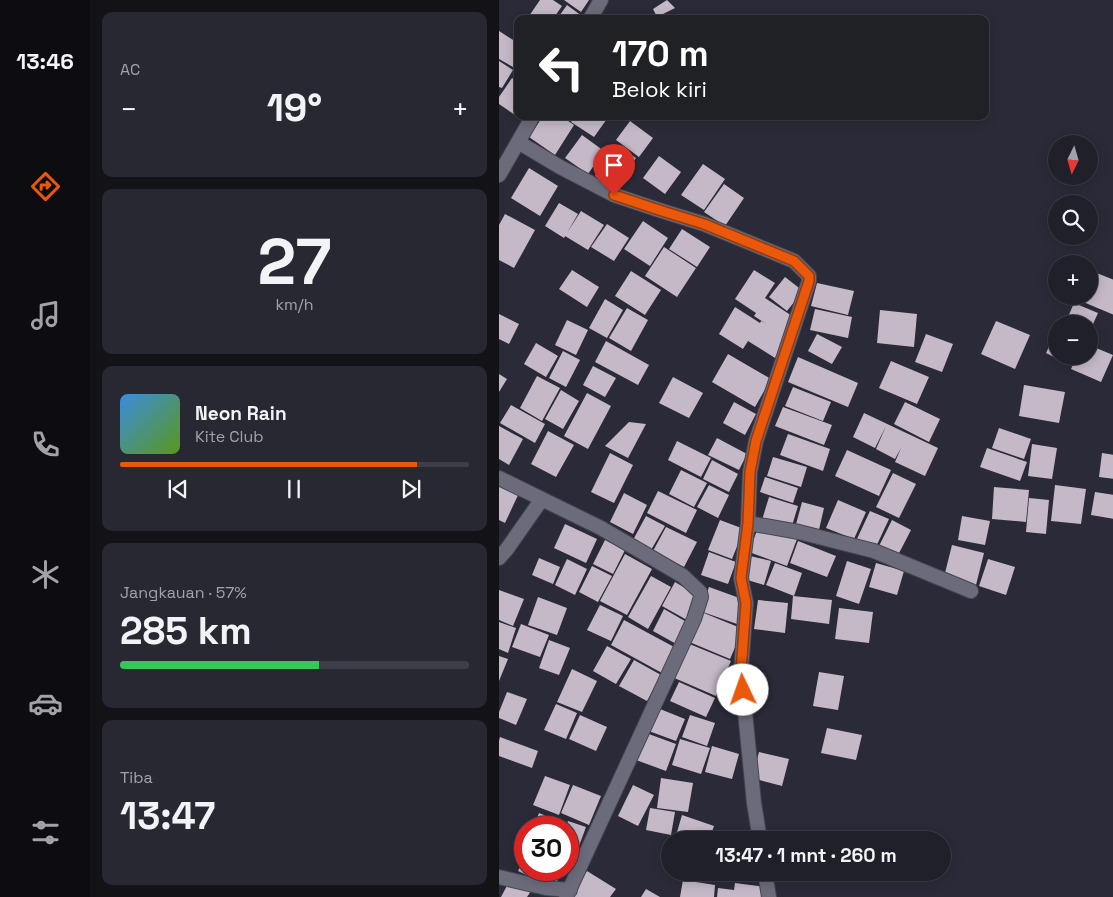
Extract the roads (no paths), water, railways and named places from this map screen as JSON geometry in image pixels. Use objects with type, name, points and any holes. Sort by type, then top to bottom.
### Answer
[{"type":"street","points":[[592,15],[601,0]]},
{"type":"street","points":[[499,175],[531,120]]},
{"type":"street","points":[[518,142],[560,167],[614,195],[704,224],[794,261],[809,276],[809,281],[756,441],[750,472],[748,523],[741,578],[746,603],[741,671],[759,831]]},
{"type":"street","points":[[499,478],[601,528],[683,576],[697,588],[701,597],[694,619],[568,893],[499,877]]},
{"type":"street","points":[[499,558],[542,499]]},
{"type":"street","points":[[748,523],[799,532],[874,552],[971,590]]},
{"type":"street","points":[[766,881],[769,897]]}]
